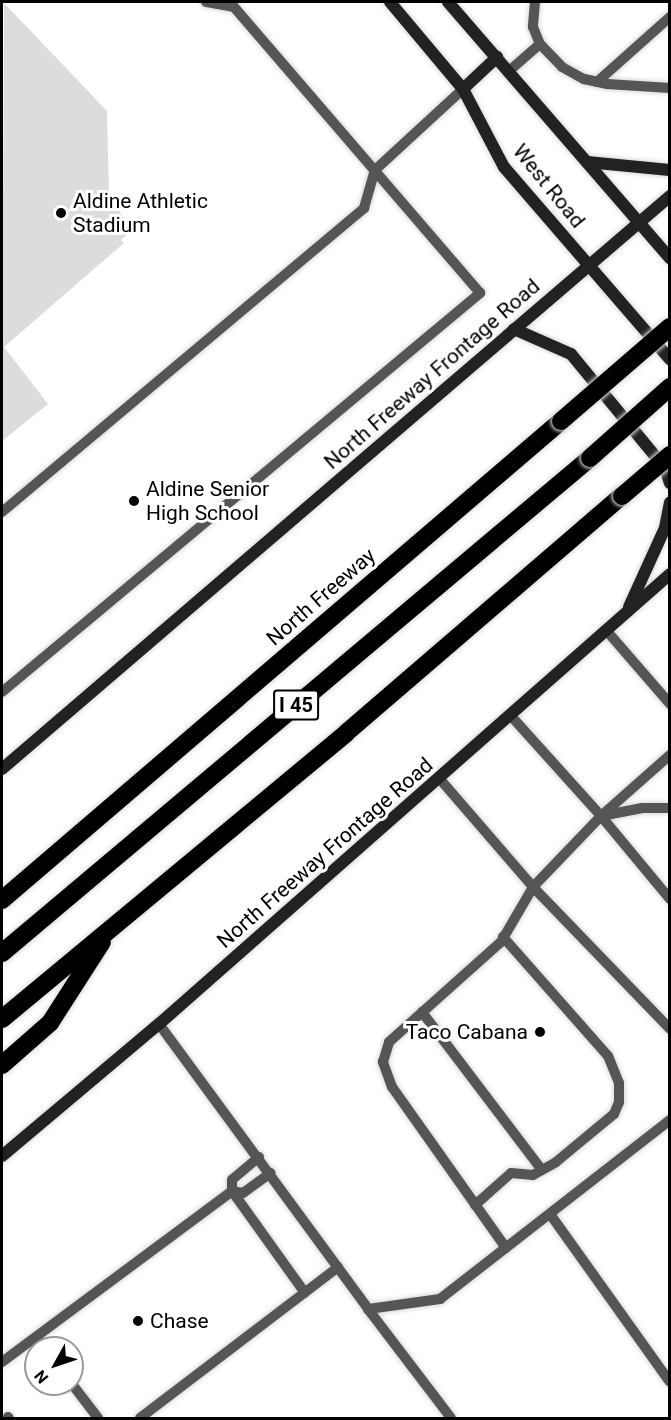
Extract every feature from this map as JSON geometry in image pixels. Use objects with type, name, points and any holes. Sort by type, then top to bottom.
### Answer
[{"type":"highway","name":"North Freeway","points":[[2,900],[669,327]]},
{"type":"highway","name":"I 45","points":[[2,953],[590,458],[669,387]]},
{"type":"highway","name":"I 45","points":[[2,1019],[669,455]]},
{"type":"highway","points":[[2,1065],[50,1023],[110,929]]},
{"type":"main road","name":"West Road","points":[[390,2],[463,89],[504,167],[669,358]]},
{"type":"main road","name":"West Road","points":[[448,2],[669,258]]},
{"type":"main road","points":[[463,89],[497,57]]},
{"type":"main road","points":[[587,162],[669,170]]},
{"type":"main road","name":"North Freeway Frontage Road","points":[[2,769],[669,196]]},
{"type":"main road","points":[[514,329],[571,354],[665,468],[669,483]]},
{"type":"main road","points":[[627,611],[665,528],[669,502]]},
{"type":"main road","name":"North Freeway Frontage Road","points":[[2,1156],[159,1024],[669,574]]},
{"type":"lane","points":[[2,692],[480,293],[232,4],[206,2]]},
{"type":"lane","points":[[535,2],[533,27],[540,44],[562,68],[597,82],[669,87]]},
{"type":"lane","points":[[597,82],[669,17]]},
{"type":"lane","points":[[509,71],[540,44]]},
{"type":"lane","points":[[2,512],[364,208],[375,170],[463,89]]},
{"type":"lane","points":[[606,630],[669,704]]},
{"type":"lane","points":[[510,715],[601,816],[669,899]]},
{"type":"lane","points":[[506,1248],[392,1087],[383,1062],[389,1042],[503,937],[533,887],[601,816],[669,756]]},
{"type":"lane","points":[[439,778],[533,887],[669,1029]]},
{"type":"lane","points":[[601,816],[642,808],[669,808]]},
{"type":"lane","points":[[475,1205],[511,1173],[533,1175],[542,1170],[614,1114],[619,1083],[608,1056],[503,937]]},
{"type":"lane","points":[[422,1012],[542,1170]]},
{"type":"lane","points":[[159,1024],[451,1419]]},
{"type":"lane","points":[[368,1309],[440,1299],[669,1120]]},
{"type":"lane","points":[[259,1157],[232,1180],[232,1191],[305,1293]]},
{"type":"lane","points":[[37,1336],[232,1191],[243,1193],[271,1173]]},
{"type":"lane","points":[[550,1214],[669,1382]]},
{"type":"lane","points":[[140,1419],[338,1267]]},
{"type":"lane","points":[[2,1362],[24,1346]]},
{"type":"lane","points":[[81,1396],[99,1419]]},
{"type":"shaded area","name":"Aldine Athletic Stadium","points":[[4,3],[107,111],[109,196],[132,230],[121,240],[124,243],[4,347],[48,404],[2,441]]},
{"type":"place","name":"Aldine Athletic Stadium","points":[[61,213]]},
{"type":"place","name":"Aldine Senior High School","points":[[134,501]]},
{"type":"place","name":"Taco Cabana","points":[[540,1032]]},
{"type":"place","name":"Chase","points":[[138,1321]]}]
